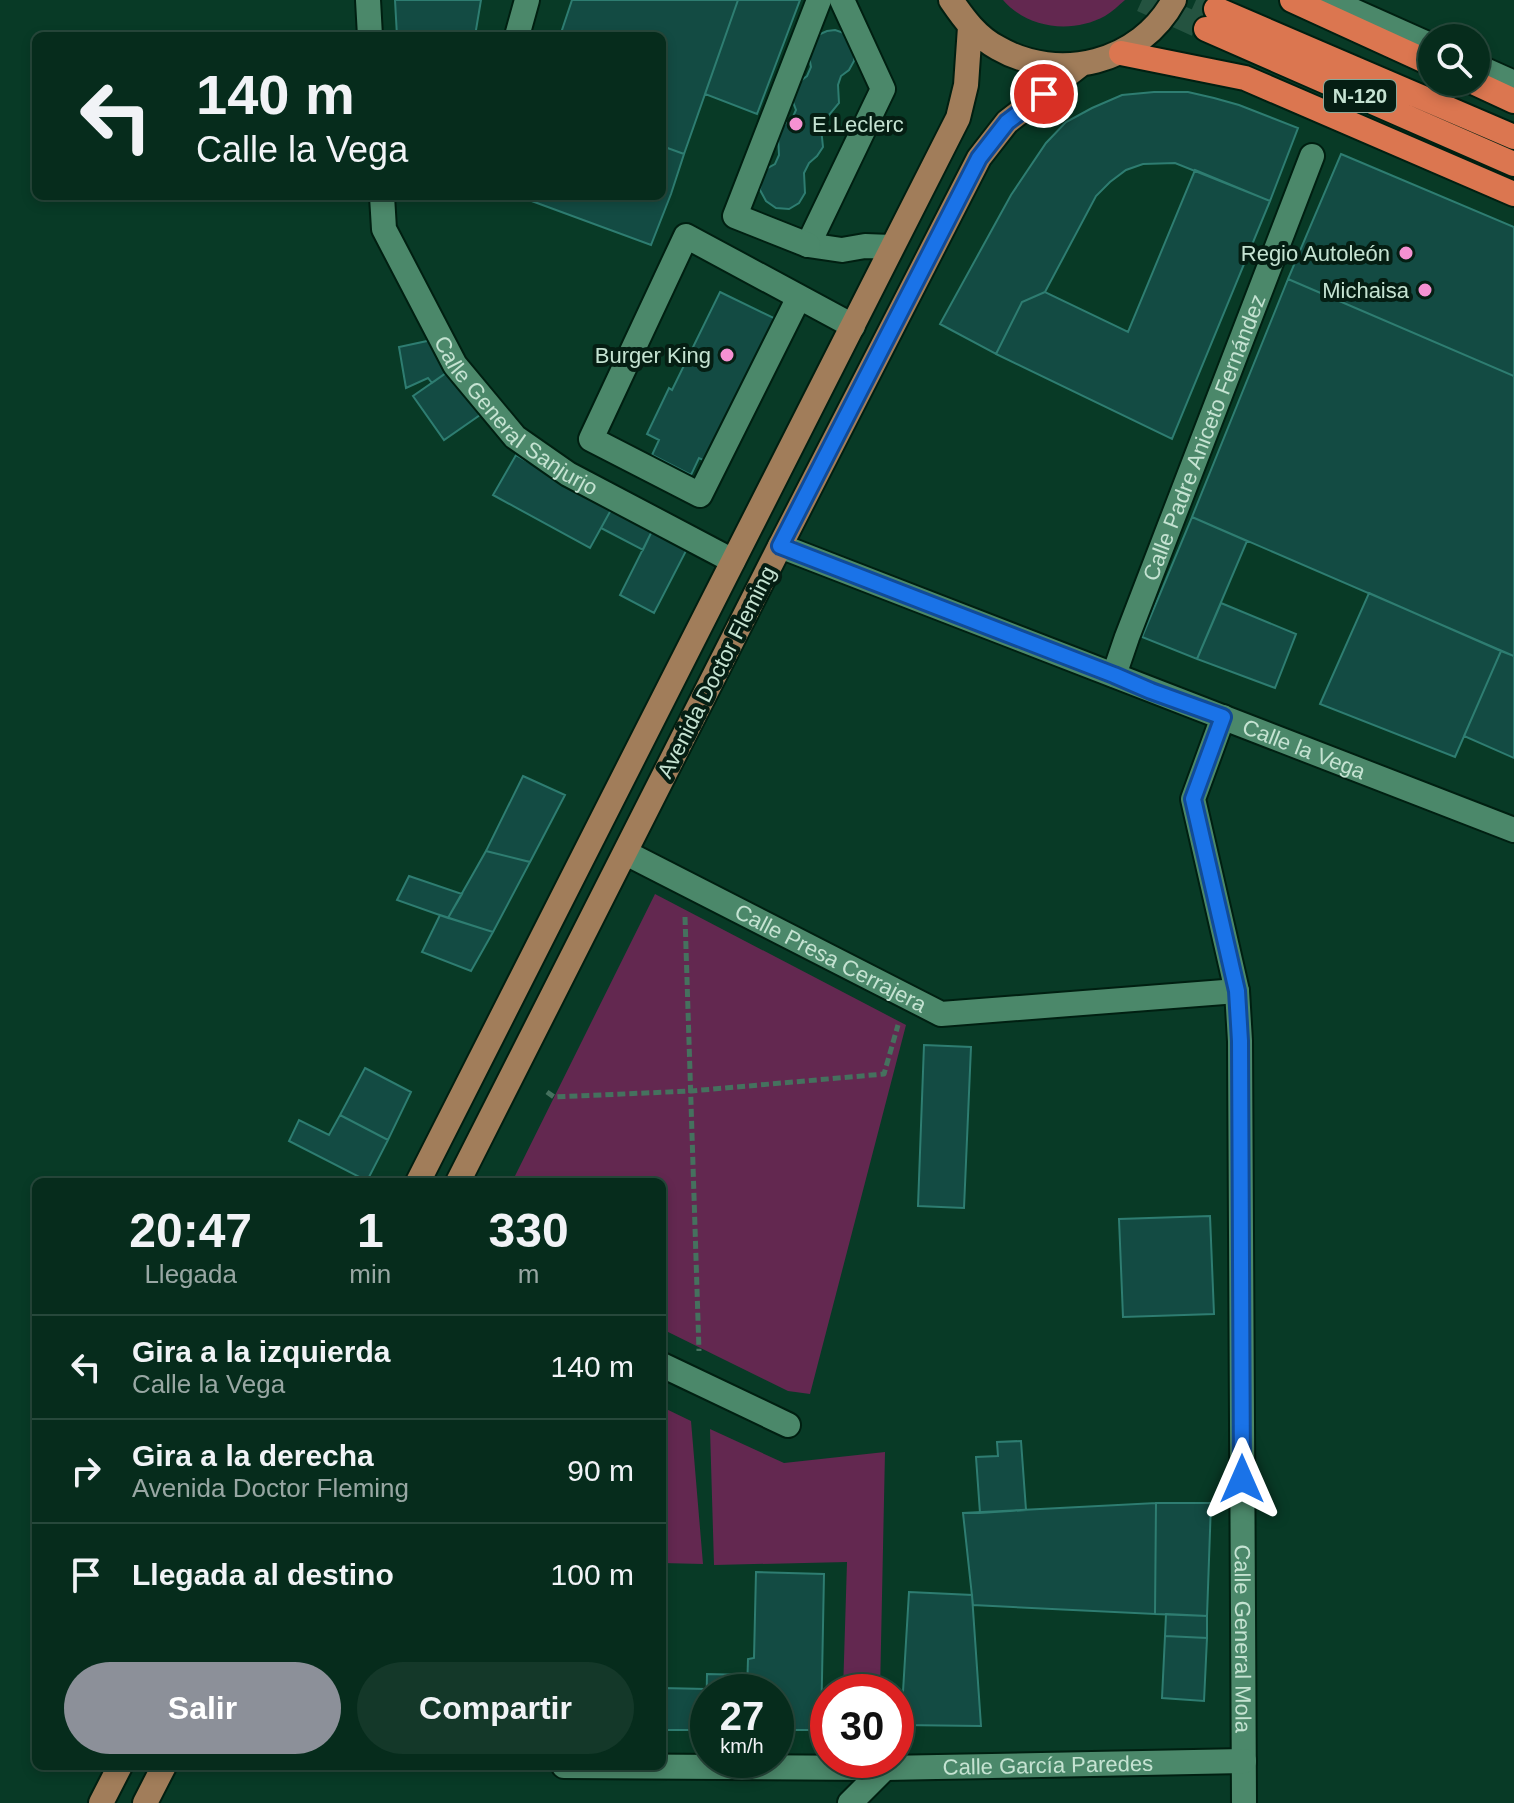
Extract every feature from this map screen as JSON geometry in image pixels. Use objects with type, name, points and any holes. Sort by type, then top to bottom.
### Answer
[{"type":"highway","points":[[1292,0],[1418,58]]},
{"type":"highway","name":"N-120","points":[[1514,137],[1211,19],[1514,164]]},
{"type":"highway","points":[[1121,53],[1245,78],[1514,194]]},
{"type":"highway","points":[[1490,90],[1514,101]]},
{"type":"main road","points":[[951,0],[970,27],[996,48],[1026,61],[1054,66],[1101,61],[1121,53],[1147,35],[1174,0]]},
{"type":"main road","name":"Avenida Doctor Fleming","points":[[420,1178],[958,118],[966,85],[970,27]]},
{"type":"main road","name":"Avenida Doctor Fleming","points":[[460,1178],[979,158],[1007,122],[1080,65]]},
{"type":"main road","points":[[101,1803],[118,1770]]},
{"type":"main road","points":[[145,1803],[162,1770]]},
{"type":"street","points":[[368,0],[370,32]]},
{"type":"street","points":[[518,32],[527,0]]},
{"type":"street","points":[[719,253],[819,0]]},
{"type":"street","points":[[808,245],[883,89],[842,0]]},
{"type":"street","points":[[1329,0],[1418,40]]},
{"type":"street","points":[[1490,72],[1514,83]]},
{"type":"street","name":"Calle Padre Aniceto Fernández","points":[[1114,675],[1312,156]]},
{"type":"street","name":"Calle General Sanjurjo","points":[[382,200],[384,229],[455,365],[515,437],[568,474],[733,561]]},
{"type":"street","points":[[735,216],[808,245],[842,250],[865,246],[891,247]]},
{"type":"street","points":[[799,297],[700,495],[591,439],[686,236],[853,326]]},
{"type":"street","name":"Calle la Vega","points":[[780,546],[1514,830]]},
{"type":"street","name":"Calle General Mola","points":[[1223,717],[1193,799],[1237,991],[1240,1041],[1244,1803]]},
{"type":"street","name":"Calle Presa Cerrajera","points":[[626,853],[941,1014],[1237,991]]},
{"type":"street","points":[[666,1367],[788,1425]]},
{"type":"street","name":"Calle García Paredes","points":[[914,1767],[1244,1761]]},
{"type":"street","name":"Calle García Paredes","points":[[666,1767],[810,1768]]},
{"type":"street","points":[[850,1803],[875,1778]]},
{"type":"path","points":[[682,882],[699,1356]]},
{"type":"path","points":[[547,1092],[554,1097],[691,1091],[884,1074],[901,1012]]},
{"type":"shaded area","points":[[1003,0],[1125,0],[1092,22],[1051,26],[1025,17]]},
{"type":"shaded area","points":[[655,894],[906,1025],[810,1394],[788,1391],[666,1331],[666,1178],[514,1178]]},
{"type":"shaded area","points":[[666,1409],[691,1421],[703,1564],[666,1563]]},
{"type":"shaded area","points":[[710,1429],[784,1463],[885,1452],[880,1674],[844,1674],[847,1562],[714,1565]]},
{"type":"building","points":[[395,0],[481,0],[476,32],[397,32]]},
{"type":"building","points":[[572,0],[738,0],[684,154],[666,147],[666,32],[561,32]]},
{"type":"building","points":[[738,0],[800,0],[757,114],[705,94]]},
{"type":"building","points":[[835,30],[844,33],[855,50],[854,61],[841,76],[839,103],[821,128],[823,147],[804,173],[805,193],[799,203],[789,209],[776,208],[766,201],[760,190],[761,179],[779,155],[778,135],[796,110],[794,91],[811,67],[809,57],[818,35]]},
{"type":"building","points":[[1188,92],[1214,98],[1298,128],[1270,201],[1175,163],[1143,164],[1126,170],[1096,196],[1045,292],[1022,302],[996,354],[940,324],[1011,195],[1046,143],[1066,122],[1092,108],[1122,95]]},
{"type":"building","points":[[666,147],[684,154],[651,245],[529,200],[666,200]]},
{"type":"building","name":"Regio Autoleón","points":[[1341,154],[1514,227],[1514,376],[1288,279]]},
{"type":"building","points":[[1195,170],[1270,201],[1172,439],[996,354],[1022,302],[1045,292],[1128,332]]},
{"type":"building","points":[[1288,279],[1514,376],[1514,656],[1192,517]]},
{"type":"building","name":"Burger King","points":[[720,292],[780,321],[710,463],[699,458],[691,475],[652,455],[659,440],[647,434]]},
{"type":"building","points":[[432,340],[449,371],[432,383],[428,378],[406,388],[399,347]]},
{"type":"building","points":[[449,371],[480,415],[444,440],[413,396]]},
{"type":"building","points":[[516,455],[612,508],[590,548],[493,495]]},
{"type":"building","points":[[612,508],[653,529],[643,550],[601,528]]},
{"type":"building","points":[[1192,517],[1247,541],[1197,659],[1142,637]]},
{"type":"building","points":[[653,529],[688,547],[654,613],[620,595]]},
{"type":"building","points":[[1369,593],[1501,651],[1455,757],[1320,704]]},
{"type":"building","points":[[1221,603],[1296,634],[1275,688],[1197,659]]},
{"type":"building","points":[[1501,651],[1514,656],[1514,758],[1464,736]]},
{"type":"building","points":[[523,776],[565,795],[530,862],[486,851]]},
{"type":"building","points":[[486,851],[530,862],[493,932],[448,918]]},
{"type":"building","points":[[409,876],[462,894],[448,918],[397,900]]},
{"type":"building","points":[[440,915],[493,932],[471,971],[422,952]]},
{"type":"building","points":[[924,1045],[971,1047],[964,1208],[918,1206]]},
{"type":"building","points":[[365,1068],[411,1092],[388,1140],[340,1115]]},
{"type":"building","points":[[340,1115],[388,1140],[369,1178],[361,1178],[289,1141],[299,1120],[329,1135]]},
{"type":"building","points":[[1210,1216],[1214,1314],[1123,1317],[1119,1219]]},
{"type":"building","points":[[1021,1441],[1026,1510],[980,1513],[976,1457],[998,1456],[997,1442]]},
{"type":"building","points":[[1156,1503],[1211,1503],[1207,1616],[1155,1614]]},
{"type":"building","points":[[1156,1503],[1155,1614],[973,1605],[963,1513]]},
{"type":"building","points":[[756,1572],[824,1574],[822,1674],[810,1674],[810,1730],[794,1730],[794,1674],[748,1674],[748,1659],[754,1658]]},
{"type":"building","points":[[909,1592],[972,1595],[981,1726],[914,1725],[914,1674],[904,1674]]},
{"type":"building","points":[[1166,1614],[1207,1616],[1207,1638],[1165,1636]]},
{"type":"building","points":[[1165,1636],[1207,1638],[1204,1701],[1162,1698]]},
{"type":"building","points":[[666,1688],[690,1689],[690,1730],[666,1730]]},
{"type":"tunnel","points":[[1142,0],[1206,29]]},
{"type":"tunnel","points":[[1196,0],[1216,9]]},
{"type":"place","name":"E.Leclerc","points":[[796,124]]},
{"type":"place","name":"Regio Autoleón","points":[[1406,253]]},
{"type":"place","name":"Michaisa","points":[[1425,290]]},
{"type":"place","name":"Burger King","points":[[727,355]]},
{"type":"route","points":[[1044,94],[1007,122],[979,158],[780,546],[1223,717],[1193,799],[1237,991],[1240,1041],[1242,1479]]}]
